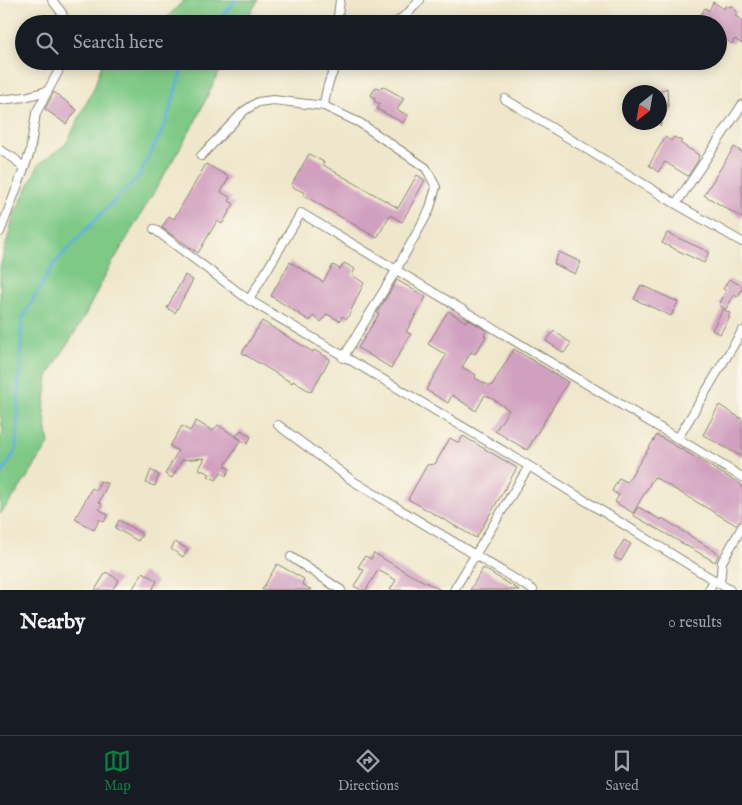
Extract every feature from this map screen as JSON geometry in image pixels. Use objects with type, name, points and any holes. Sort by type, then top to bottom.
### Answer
[{"type":"street","points":[[52,0],[63,15]]},
{"type":"street","points":[[338,15],[340,0]]},
{"type":"street","points":[[406,15],[420,0]]},
{"type":"street","points":[[0,232],[30,152],[36,113],[59,70]]},
{"type":"street","points":[[324,106],[325,90],[334,70]]},
{"type":"street","points":[[0,100],[25,97],[47,91]]},
{"type":"street","points":[[505,99],[676,204],[742,242]]},
{"type":"street","points":[[201,156],[244,111],[258,102],[273,100],[324,106],[360,122],[426,168],[436,187],[429,212],[344,358]]},
{"type":"street","points":[[676,204],[742,104]]},
{"type":"street","points":[[0,150],[15,159],[24,169]]},
{"type":"street","points":[[249,300],[301,213],[742,477]]},
{"type":"street","points":[[154,228],[249,300],[530,466],[730,590]]},
{"type":"street","points":[[678,438],[742,331]]},
{"type":"street","points":[[278,425],[353,481],[533,590]]},
{"type":"street","points":[[454,590],[530,466]]},
{"type":"street","points":[[709,590],[717,582],[722,562],[742,527]]},
{"type":"street","points":[[291,557],[341,590]]},
{"type":"green space","points":[[184,0],[258,0],[249,15],[170,15]]},
{"type":"green space","points":[[100,70],[220,70],[194,124],[107,272],[83,319],[48,376],[44,410],[49,444],[16,494],[0,514],[0,440],[3,432],[0,412],[0,267],[14,215],[39,164],[66,144],[94,88]]},
{"type":"building","points":[[713,2],[724,9],[726,5],[728,7],[732,6],[737,12],[735,16],[742,20],[742,44],[735,39],[732,44],[727,41],[727,15],[701,15],[705,8],[709,11]]},
{"type":"building","points":[[382,86],[404,98],[397,110],[408,115],[403,123],[377,109],[380,104],[374,101],[375,98],[371,95],[376,87],[380,89]]},
{"type":"building","points":[[54,92],[77,110],[66,124],[45,109]]},
{"type":"building","points":[[665,137],[671,141],[674,137],[682,141],[680,143],[699,155],[688,176],[665,162],[658,172],[649,165]]},
{"type":"building","points":[[734,147],[742,152],[742,218],[704,195]]},
{"type":"building","points":[[309,154],[324,162],[323,165],[398,208],[417,175],[425,180],[402,222],[390,215],[377,238],[291,186]]},
{"type":"building","points":[[206,164],[229,177],[221,192],[231,198],[229,201],[234,204],[222,224],[217,221],[198,253],[162,228],[169,216],[174,219]]},
{"type":"building","points":[[667,233],[709,252],[704,263],[662,243]]},
{"type":"building","points":[[559,252],[581,262],[575,274],[554,264]]},
{"type":"building","points":[[290,262],[323,282],[333,265],[340,269],[344,263],[355,269],[352,275],[364,283],[347,319],[342,316],[340,321],[327,314],[321,322],[313,316],[310,321],[271,296]]},
{"type":"building","points":[[185,275],[193,280],[175,313],[167,308]]},
{"type":"building","points":[[729,279],[742,286],[742,290],[737,297],[734,295],[726,309],[719,305],[726,291],[723,289]]},
{"type":"building","points":[[397,280],[426,297],[406,332],[411,334],[391,368],[358,348]]},
{"type":"building","points":[[641,285],[678,302],[671,316],[634,299]]},
{"type":"building","points":[[723,309],[730,313],[728,316],[730,317],[720,334],[712,330]]},
{"type":"building","points":[[448,311],[466,322],[468,319],[487,331],[484,335],[486,337],[475,354],[471,352],[462,367],[476,375],[475,378],[490,386],[492,385],[514,349],[568,382],[527,450],[495,431],[509,410],[493,399],[485,395],[476,411],[452,395],[448,403],[426,390],[446,355],[428,344]]},
{"type":"building","points":[[262,321],[313,352],[314,350],[330,359],[311,392],[293,381],[292,383],[242,353]]},
{"type":"building","points":[[554,331],[571,343],[564,353],[546,341]]},
{"type":"building","points":[[719,405],[742,419],[742,457],[703,435]]},
{"type":"building","points":[[196,421],[213,431],[218,425],[241,440],[225,466],[230,469],[226,476],[221,472],[216,480],[208,476],[210,474],[199,469],[205,458],[182,460],[172,478],[165,474],[178,451],[170,446],[182,426],[190,431]]},
{"type":"building","points":[[241,430],[251,437],[247,444],[236,436]]},
{"type":"building","points":[[657,435],[742,485],[742,519],[736,525],[654,477],[633,513],[615,502],[619,495],[612,491],[619,478],[627,482]]},
{"type":"building","points":[[463,436],[517,468],[476,538],[408,499],[427,465],[435,464],[450,438],[459,443]]},
{"type":"building","points":[[151,470],[159,475],[155,486],[146,483]]},
{"type":"building","points":[[100,481],[108,484],[99,502],[102,504],[99,509],[108,515],[104,522],[100,519],[94,530],[75,519],[92,488],[96,491]]},
{"type":"building","points":[[638,507],[661,520],[662,518],[719,554],[715,562],[633,515]]},
{"type":"building","points":[[119,520],[142,534],[138,541],[115,528]]},
{"type":"building","points":[[624,540],[631,544],[621,561],[614,557]]},
{"type":"building","points":[[175,542],[188,549],[183,557],[171,549]]},
{"type":"building","points":[[374,553],[441,590],[390,590],[396,580],[378,570],[366,590],[361,590],[354,586],[364,570],[358,567],[365,556],[371,559]]},
{"type":"building","points":[[277,564],[304,579],[302,584],[312,590],[262,590]]},
{"type":"building","points":[[483,568],[519,590],[470,590]]},
{"type":"building","points":[[106,572],[119,580],[112,590],[95,590]]},
{"type":"building","points":[[143,572],[157,581],[152,590],[132,590]]},
{"type":"waterway","points":[[223,15],[235,0]]},
{"type":"waterway","points":[[0,477],[16,450],[22,319],[53,265],[139,176],[165,125],[182,70]]}]
